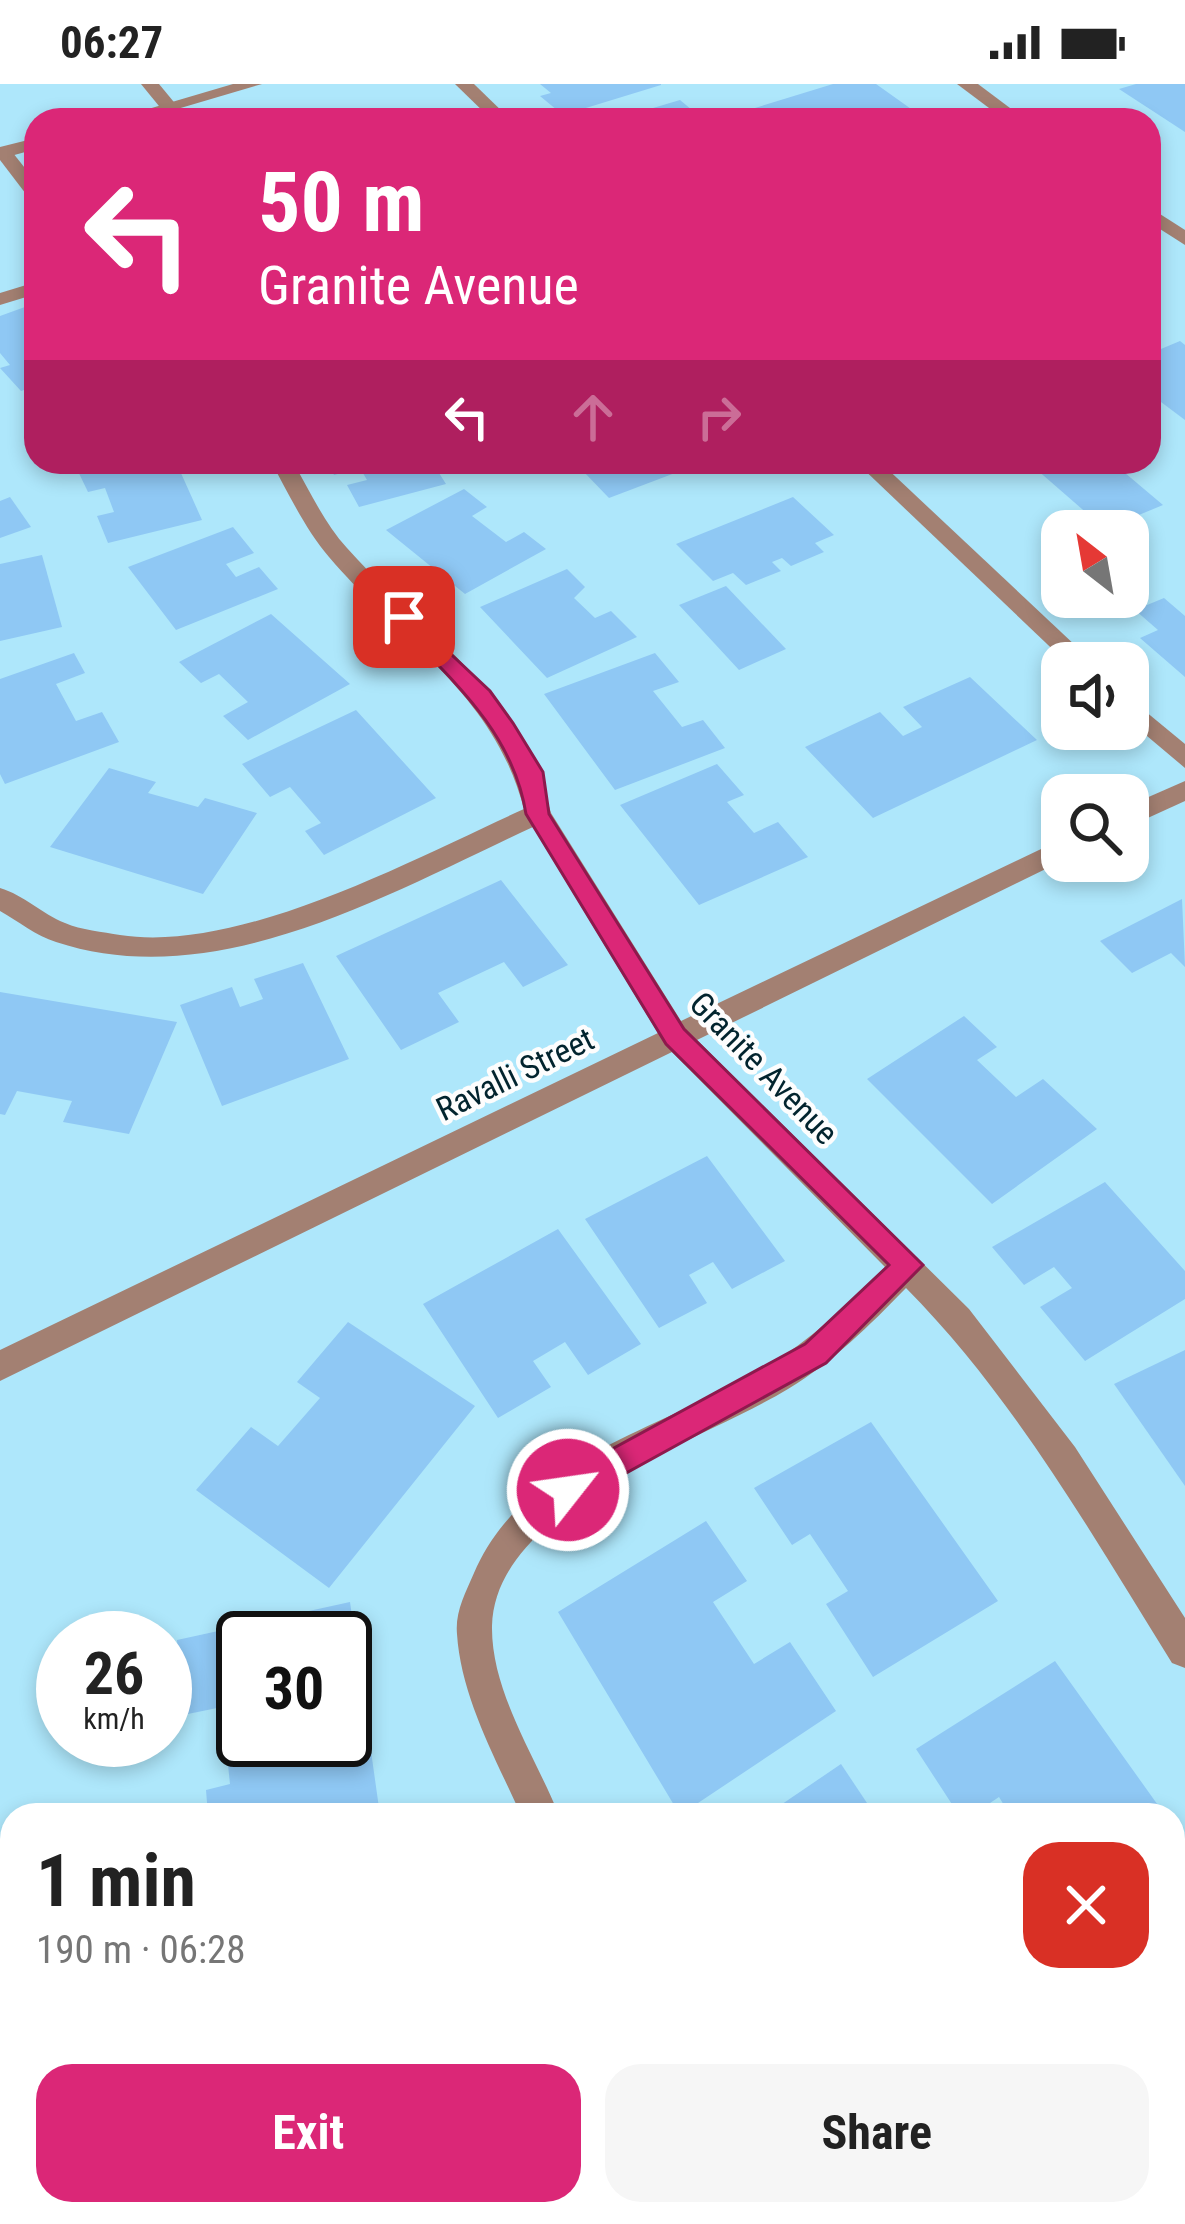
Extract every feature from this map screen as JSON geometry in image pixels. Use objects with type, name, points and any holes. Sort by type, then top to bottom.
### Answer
[{"type":"street","points":[[150,84],[169,107]]},
{"type":"street","points":[[165,108],[253,84]]},
{"type":"street","points":[[464,84],[489,108]]},
{"type":"street","points":[[966,84],[1000,108]]},
{"type":"street","points":[[2,153],[24,180]]},
{"type":"street","name":"Granite Avenue","points":[[289,474],[337,552],[482,697],[531,772],[538,814],[675,1036],[958,1319],[1064,1458],[1185,1650]]},
{"type":"street","points":[[880,474],[1060,642]]},
{"type":"street","points":[[1149,726],[1185,759]]},
{"type":"street","points":[[1149,807],[1185,790]]},
{"type":"street","points":[[0,898],[35,922],[105,945],[143,948],[218,940],[318,910],[538,814]]},
{"type":"street","name":"Ravalli Street","points":[[0,1366],[1041,859]]},
{"type":"street","points":[[535,1803],[482,1682],[475,1612],[500,1557],[539,1508],[815,1354],[908,1265]]},
{"type":"building","points":[[540,84],[661,84],[586,108],[555,108],[540,96],[551,93]]},
{"type":"building","points":[[833,84],[876,84],[910,108],[755,108]]},
{"type":"building","points":[[1136,84],[1185,84],[1185,132],[1161,116],[1161,108],[1148,108],[1119,89]]},
{"type":"building","points":[[680,100],[690,108],[653,108]]},
{"type":"building","points":[[24,307],[21,391],[0,368],[10,365],[0,353],[0,316]]},
{"type":"building","points":[[1180,341],[1185,345],[1185,420],[1161,402],[1161,349]]},
{"type":"building","points":[[79,474],[181,474],[202,520],[108,543],[97,516],[114,512],[105,488],[88,492]]},
{"type":"building","points":[[364,474],[440,474],[446,484],[359,507],[347,485],[367,480]]},
{"type":"building","points":[[586,474],[672,474],[609,498]]},
{"type":"building","points":[[1042,474],[1126,474],[1163,505],[1149,511],[1083,510]]},
{"type":"building","points":[[464,489],[487,507],[472,516],[506,542],[524,532],[546,549],[465,594],[386,530]]},
{"type":"building","points":[[10,497],[31,527],[0,538],[0,501]]},
{"type":"building","points":[[793,497],[834,535],[815,543],[824,552],[791,566],[782,558],[772,562],[781,571],[746,585],[733,573],[713,581],[676,544]]},
{"type":"building","points":[[233,527],[254,553],[226,564],[236,577],[259,567],[278,589],[176,630],[128,567]]},
{"type":"building","points":[[42,555],[62,627],[0,641],[0,564]]},
{"type":"building","points":[[567,569],[585,587],[574,598],[595,618],[611,611],[637,637],[547,678],[480,607]]},
{"type":"building","points":[[726,586],[786,649],[739,670],[679,605]]},
{"type":"building","points":[[1164,598],[1185,616],[1185,677],[1140,638],[1158,630],[1144,618],[1149,618],[1149,604]]},
{"type":"building","points":[[271,614],[350,684],[248,740],[223,716],[248,702],[219,674],[201,683],[179,662]]},
{"type":"building","points":[[74,653],[85,673],[56,684],[76,721],[102,712],[119,742],[5,784],[0,774],[0,679]]},
{"type":"building","points":[[655,653],[679,682],[653,691],[682,727],[703,720],[725,748],[615,790],[544,694]]},
{"type":"building","points":[[970,677],[1037,740],[873,818],[805,747],[880,712],[903,736],[922,727],[903,707]]},
{"type":"building","points":[[356,710],[436,798],[324,855],[305,831],[321,823],[290,787],[270,797],[242,764]]},
{"type":"building","points":[[717,764],[744,795],[727,802],[754,833],[778,822],[808,857],[699,905],[620,805]]},
{"type":"building","points":[[109,768],[156,782],[148,793],[198,807],[205,798],[257,813],[203,894],[50,847]]},
{"type":"building","points":[[501,880],[568,965],[523,987],[504,962],[438,993],[459,1022],[401,1050],[336,956]]},
{"type":"building","points":[[1182,899],[1185,967],[1171,953],[1132,973],[1100,941]]},
{"type":"building","points":[[303,963],[349,1059],[222,1106],[180,1005],[232,987],[240,1007],[263,999],[254,979]]},
{"type":"building","points":[[0,992],[177,1022],[129,1134],[63,1122],[72,1101],[17,1091],[5,1115],[0,1114]]},
{"type":"building","points":[[964,1016],[997,1047],[977,1060],[1016,1097],[1043,1079],[1097,1129],[992,1204],[867,1079]]},
{"type":"building","points":[[707,1156],[785,1261],[732,1289],[713,1262],[689,1275],[707,1303],[659,1328],[585,1219]]},
{"type":"building","points":[[1105,1182],[1185,1271],[1185,1299],[1085,1361],[1040,1307],[1072,1288],[1054,1267],[1024,1285],[992,1247]]},
{"type":"building","points":[[558,1229],[641,1344],[588,1375],[565,1342],[533,1361],[551,1387],[498,1418],[423,1304]]},
{"type":"building","points":[[348,1322],[475,1406],[329,1588],[196,1490],[251,1427],[278,1446],[320,1398],[297,1382]]},
{"type":"building","points":[[1185,1350],[1185,1486],[1114,1384]]},
{"type":"building","points":[[871,1422],[998,1601],[873,1677],[826,1604],[848,1591],[810,1534],[792,1545],[754,1488]]},
{"type":"building","points":[[706,1521],[747,1581],[713,1602],[754,1664],[790,1642],[836,1711],[698,1803],[673,1803],[558,1612]]},
{"type":"building","points":[[350,1602],[351,1611],[309,1611]]},
{"type":"building","points":[[216,1631],[216,1708],[192,1713],[192,1637]]},
{"type":"building","points":[[1055,1661],[1156,1803],[1003,1803],[999,1797],[990,1803],[951,1803],[916,1749]]},
{"type":"building","points":[[372,1758],[378,1803],[207,1803],[206,1790],[230,1784],[228,1767],[372,1767]]},
{"type":"building","points":[[841,1764],[867,1803],[784,1803]]},
{"type":"route","points":[[404,617],[482,697],[505,728],[531,772],[538,814],[675,1036],[908,1265],[815,1354],[568,1490]]}]
